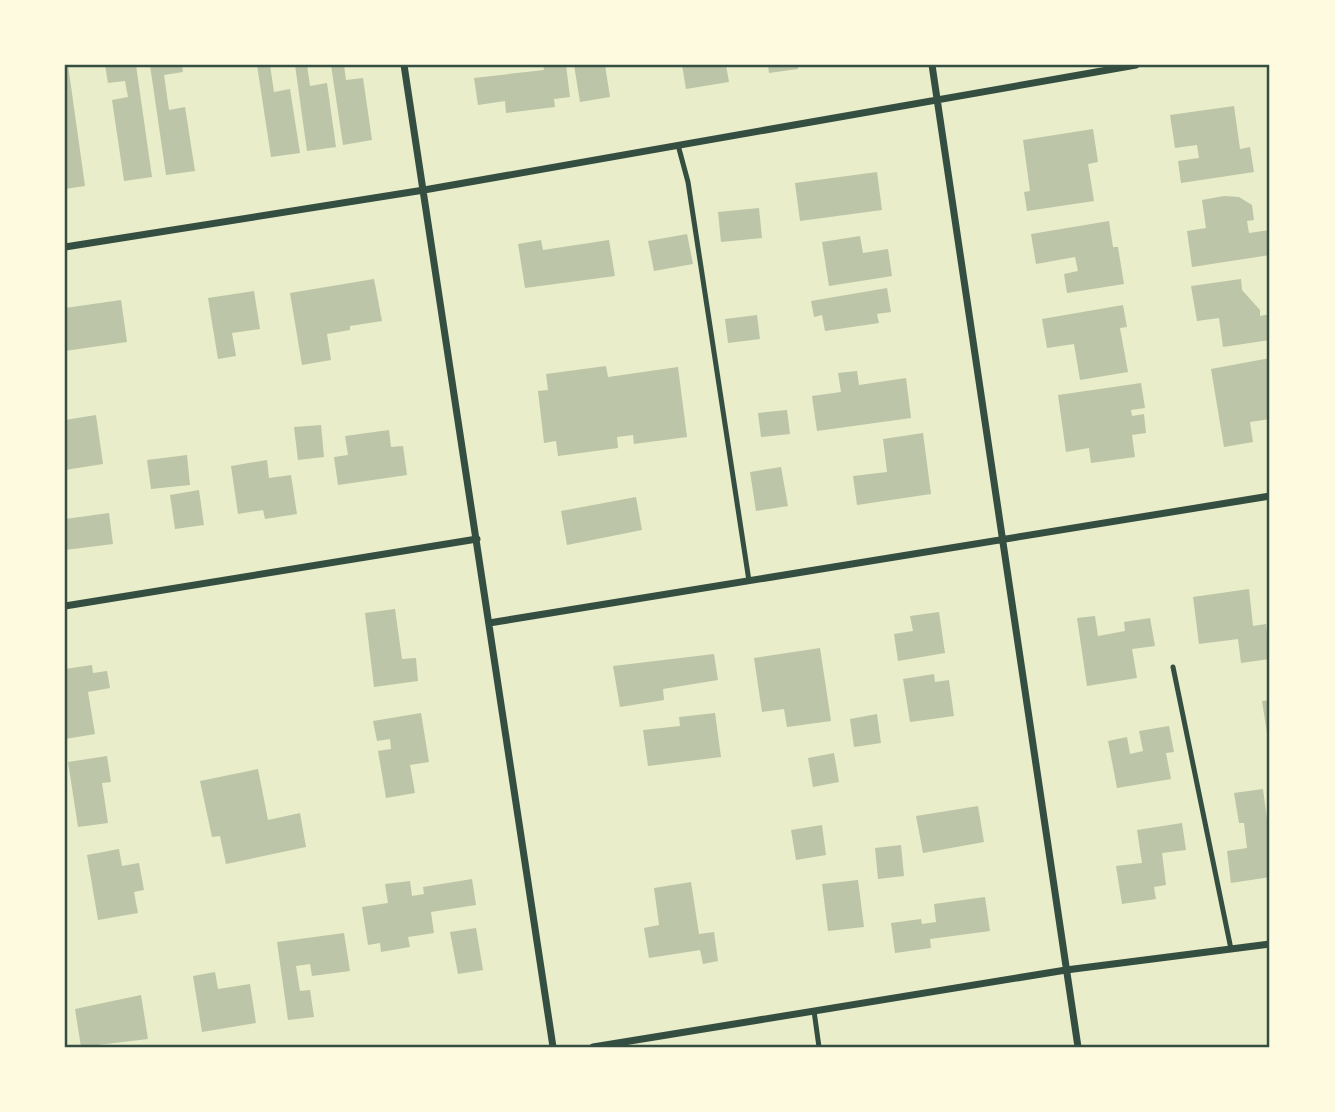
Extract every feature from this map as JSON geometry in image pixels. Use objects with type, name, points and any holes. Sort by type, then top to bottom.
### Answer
[{"type":"street","points":[[404,65],[553,1047]]},
{"type":"street","points":[[932,65],[1078,1047]]},
{"type":"street","points":[[65,247],[424,190],[1136,65]]},
{"type":"street","points":[[489,623],[1270,496]]},
{"type":"street","points":[[65,606],[477,539]]},
{"type":"street","points":[[593,1047],[1066,970],[1270,944]]},
{"type":"lane","points":[[678,145],[688,182],[748,581]]},
{"type":"lane","points":[[1173,667],[1231,949]]},
{"type":"lane","points":[[814,1011],[819,1047]]},
{"type":"building","points":[[65,65],[68,65],[85,186],[65,189]]},
{"type":"building","points":[[105,65],[136,65],[152,177],[124,181],[112,100],[128,97],[125,81],[108,83]]},
{"type":"building","points":[[150,65],[182,65],[183,72],[164,75],[169,110],[185,107],[195,171],[166,175]]},
{"type":"building","points":[[257,65],[270,65],[274,92],[290,89],[300,153],[271,157]]},
{"type":"building","points":[[295,65],[307,65],[310,86],[327,83],[336,147],[307,151]]},
{"type":"building","points":[[331,65],[344,65],[346,80],[363,78],[372,140],[343,145]]},
{"type":"building","points":[[543,65],[566,65],[570,97],[554,99],[555,107],[506,113],[505,101],[478,105],[474,78],[544,70]]},
{"type":"building","points":[[574,65],[605,65],[610,97],[580,102]]},
{"type":"building","points":[[682,65],[726,65],[729,82],[686,89]]},
{"type":"building","points":[[768,65],[798,65],[798,69],[769,73]]},
{"type":"building","points":[[1234,106],[1240,149],[1250,147],[1254,172],[1181,183],[1178,161],[1199,158],[1197,145],[1175,148],[1170,115]]},
{"type":"building","points":[[1093,129],[1098,162],[1088,164],[1094,201],[1027,211],[1024,192],[1030,191],[1023,140]]},
{"type":"building","points":[[877,172],[882,210],[800,221],[795,183]]},
{"type":"building","points":[[1224,196],[1239,197],[1252,205],[1254,220],[1247,221],[1249,233],[1270,230],[1270,255],[1192,267],[1187,231],[1206,228],[1202,200]]},
{"type":"building","points":[[759,208],[762,238],[721,242],[718,212]]},
{"type":"building","points":[[1109,221],[1113,247],[1118,247],[1124,284],[1067,293],[1064,274],[1078,271],[1075,257],[1036,264],[1031,234]]},
{"type":"building","points":[[687,234],[693,264],[654,271],[648,241]]},
{"type":"building","points":[[860,236],[863,253],[888,249],[892,276],[829,286],[822,242]]},
{"type":"building","points":[[541,240],[543,250],[609,240],[615,276],[525,288],[518,244]]},
{"type":"building","points":[[374,279],[382,321],[350,326],[350,330],[327,334],[331,360],[302,365],[290,293]]},
{"type":"building","points":[[1241,279],[1242,290],[1260,310],[1260,316],[1270,314],[1270,340],[1223,347],[1219,318],[1197,321],[1191,286]]},
{"type":"building","points":[[887,288],[891,312],[877,314],[879,323],[825,331],[822,315],[814,317],[811,301]]},
{"type":"building","points":[[254,291],[260,329],[232,333],[236,356],[218,359],[208,298]]},
{"type":"building","points":[[121,300],[127,342],[65,351],[65,308]]},
{"type":"building","points":[[1123,305],[1127,327],[1120,328],[1128,372],[1080,380],[1074,344],[1047,348],[1042,319]]},
{"type":"building","points":[[757,315],[760,339],[728,343],[725,319]]},
{"type":"building","points":[[1270,358],[1270,419],[1250,422],[1253,442],[1224,447],[1211,369]]},
{"type":"building","points":[[606,366],[608,377],[678,367],[687,437],[634,444],[633,435],[617,437],[618,448],[558,456],[556,441],[544,443],[538,391],[548,390],[546,374]]},
{"type":"building","points":[[857,371],[859,385],[906,378],[911,418],[817,431],[812,396],[841,392],[838,373]]},
{"type":"building","points":[[1141,383],[1145,408],[1131,410],[1132,416],[1144,414],[1146,433],[1132,435],[1135,457],[1091,463],[1089,448],[1066,452],[1058,395]]},
{"type":"building","points":[[787,410],[790,434],[761,437],[758,413]]},
{"type":"building","points":[[96,415],[103,464],[65,470],[65,420]]},
{"type":"building","points":[[321,425],[324,457],[298,460],[294,427]]},
{"type":"building","points":[[389,430],[391,447],[403,446],[407,475],[338,485],[334,457],[348,455],[345,436]]},
{"type":"building","points":[[923,433],[931,494],[857,505],[853,476],[887,472],[883,439]]},
{"type":"building","points":[[187,455],[190,485],[151,489],[147,460]]},
{"type":"building","points":[[267,460],[269,478],[291,475],[297,514],[265,519],[263,510],[238,514],[231,466]]},
{"type":"building","points":[[781,467],[788,506],[756,511],[750,472]]},
{"type":"building","points":[[199,490],[204,525],[175,529],[170,495]]},
{"type":"building","points":[[636,497],[642,530],[567,545],[561,511]]},
{"type":"building","points":[[109,513],[113,544],[65,550],[65,519]]},
{"type":"building","points":[[1249,589],[1253,626],[1266,624],[1270,659],[1241,663],[1238,639],[1199,644],[1193,597]]},
{"type":"building","points":[[395,609],[402,659],[416,658],[418,681],[374,687],[365,613]]},
{"type":"building","points":[[939,612],[945,653],[898,661],[894,634],[913,631],[910,616]]},
{"type":"building","points":[[1095,616],[1098,636],[1125,631],[1124,622],[1150,618],[1155,646],[1132,649],[1137,678],[1087,686],[1077,618]]},
{"type":"building","points":[[820,648],[831,721],[787,727],[784,709],[762,712],[754,658]]},
{"type":"building","points":[[714,654],[718,680],[663,689],[664,700],[620,707],[613,666]]},
{"type":"building","points":[[92,665],[93,673],[107,671],[110,688],[88,692],[95,734],[65,739],[65,669]]},
{"type":"building","points":[[934,674],[935,682],[949,680],[954,716],[910,722],[903,679]]},
{"type":"building","points":[[1270,700],[1270,746],[1269,746],[1262,701]]},
{"type":"building","points":[[421,713],[429,762],[410,765],[415,793],[386,798],[378,751],[391,749],[390,739],[377,741],[373,721]]},
{"type":"building","points":[[715,713],[721,757],[648,766],[643,730],[680,726],[679,717]]},
{"type":"building","points":[[877,714],[881,743],[854,747],[850,719]]},
{"type":"building","points":[[1169,726],[1174,752],[1166,753],[1171,779],[1117,788],[1108,741],[1127,737],[1130,754],[1143,751],[1139,731]]},
{"type":"building","points":[[834,753],[839,782],[813,787],[808,758]]},
{"type":"building","points":[[107,756],[111,782],[102,783],[108,823],[78,827],[68,762]]},
{"type":"building","points":[[258,769],[268,820],[300,813],[306,847],[226,864],[220,836],[212,837],[200,781]]},
{"type":"building","points":[[1263,789],[1267,819],[1270,819],[1270,877],[1231,883],[1227,851],[1247,848],[1244,823],[1239,823],[1234,793]]},
{"type":"building","points":[[978,806],[984,842],[923,853],[916,816]]},
{"type":"building","points":[[1182,823],[1186,850],[1162,853],[1166,885],[1154,887],[1156,899],[1122,904],[1116,866],[1142,863],[1137,830]]},
{"type":"building","points":[[822,825],[826,855],[796,860],[791,830]]},
{"type":"building","points":[[901,845],[904,876],[878,879],[875,848]]},
{"type":"building","points":[[119,849],[122,866],[139,863],[144,890],[134,892],[138,913],[98,920],[87,855]]},
{"type":"building","points":[[472,879],[476,905],[431,912],[434,933],[408,937],[410,947],[381,952],[380,943],[368,945],[362,907],[388,903],[385,884],[410,881],[412,896],[424,894],[423,887]]},
{"type":"building","points":[[858,880],[864,927],[828,931],[822,884]]},
{"type":"building","points":[[691,882],[699,934],[714,932],[718,961],[703,964],[700,950],[649,958],[644,928],[659,925],[654,888]]},
{"type":"building","points":[[985,897],[990,931],[930,939],[931,948],[895,953],[891,923],[921,919],[922,924],[936,922],[934,904]]},
{"type":"building","points":[[476,928],[483,970],[458,974],[450,932]]},
{"type":"building","points":[[344,933],[350,971],[312,976],[310,964],[296,966],[300,991],[310,990],[314,1017],[288,1020],[277,942]]},
{"type":"building","points":[[215,972],[218,989],[250,984],[256,1023],[202,1032],[193,976]]},
{"type":"building","points":[[141,995],[148,1039],[81,1047],[75,1009]]}]
